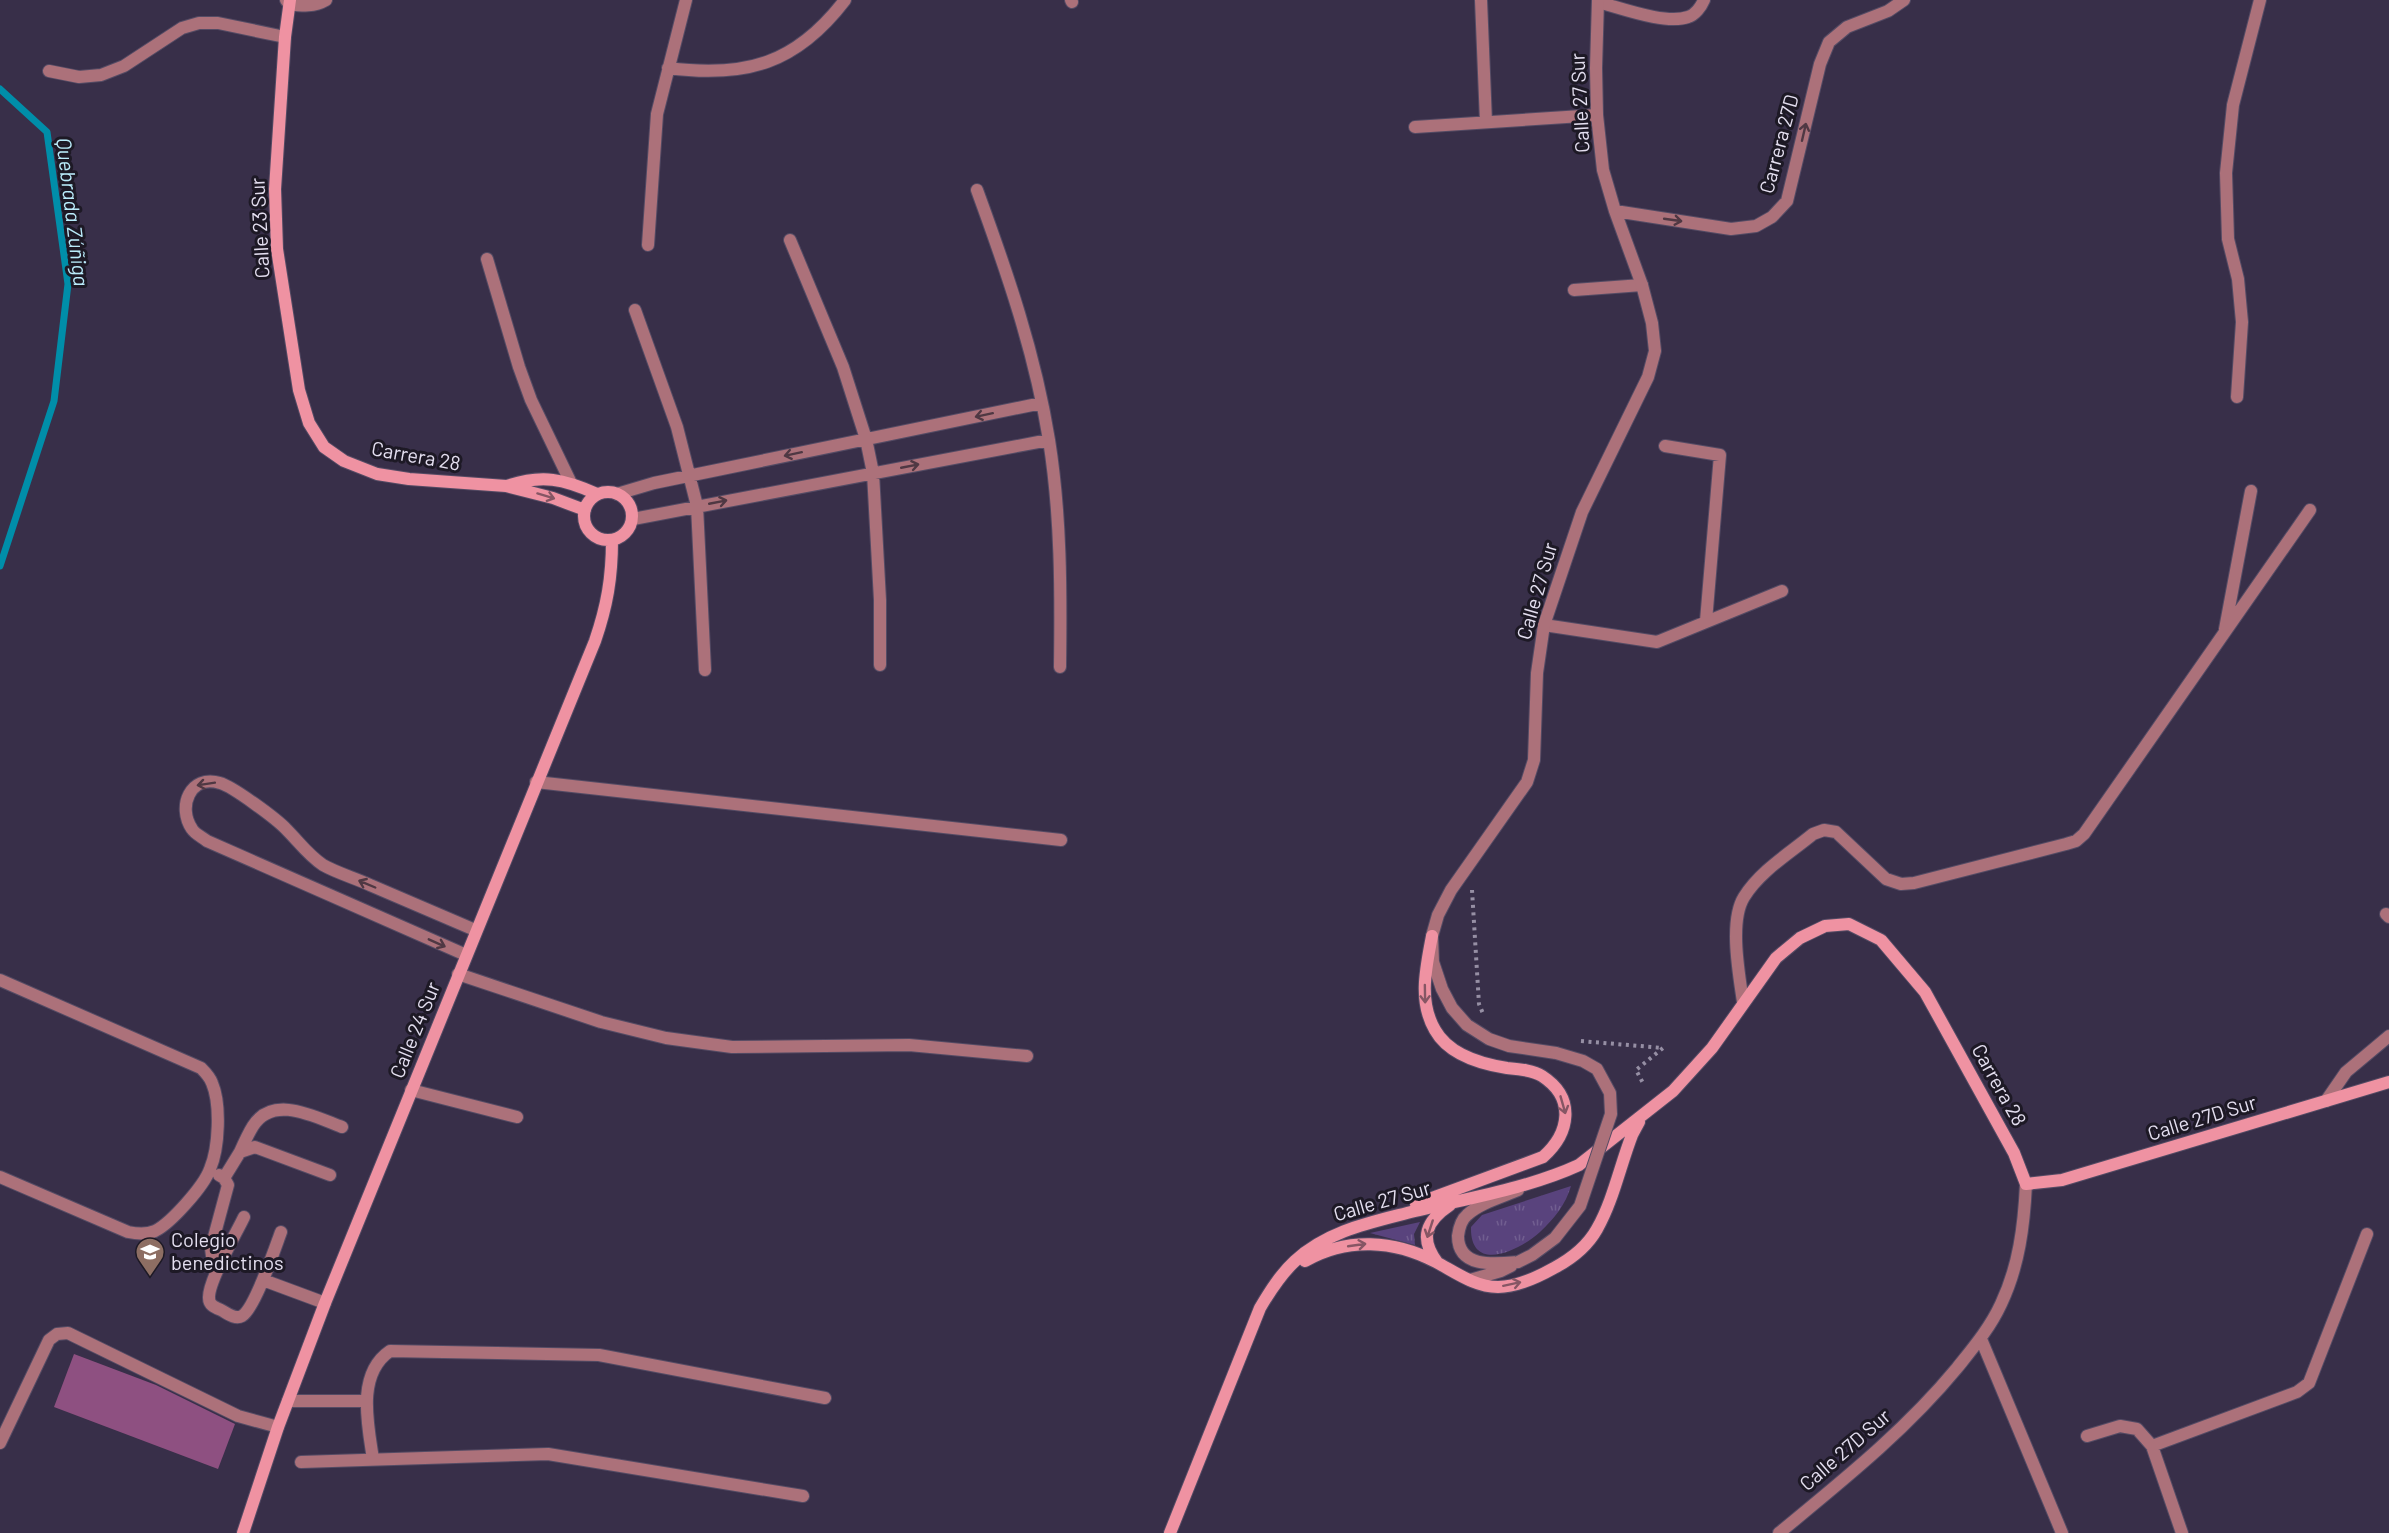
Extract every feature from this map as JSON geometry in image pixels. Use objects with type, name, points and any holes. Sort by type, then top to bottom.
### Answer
[{"type":"street","points":[[289,1],[304,6],[319,4],[326,0]]},
{"type":"street","points":[[648,245],[657,114],[686,0]]},
{"type":"street","points":[[668,68],[702,73],[722,72],[768,62],[811,37],[831,18],[844,0]]},
{"type":"street","points":[[1481,0],[1486,122]]},
{"type":"street","points":[[1598,1],[1674,19],[1690,17],[1701,7],[1704,0]]},
{"type":"street","name":"Carrera 27D","points":[[1615,211],[1731,229],[1756,226],[1772,217],[1787,201],[1820,64],[1829,42],[1847,27],[1888,11],[1904,0]]},
{"type":"street","points":[[2236,397],[2242,322],[2238,279],[2228,239],[2226,173],[2233,105],[2260,0]]},
{"type":"street","name":"Calle 23 Sur","points":[[289,1],[275,189],[277,249],[299,390],[309,423],[324,447]]},
{"type":"street","name":"Calle 27 Sur","points":[[1470,1280],[1501,1271],[1532,1255],[1556,1238],[1580,1206],[1611,1114],[1610,1092],[1597,1069],[1583,1061],[1556,1053],[1509,1046],[1489,1039],[1467,1025],[1452,1008],[1442,989],[1433,962],[1432,936],[1438,915],[1451,890],[1527,782],[1534,760],[1537,673],[1544,625],[1582,512],[1648,377],[1655,351],[1652,323],[1642,285],[1615,211],[1603,170],[1597,115],[1598,1]]},
{"type":"street","points":[[49,71],[80,77],[101,75],[124,66],[182,28],[200,23],[218,23],[285,37]]},
{"type":"street","points":[[1415,127],[1597,115]]},
{"type":"street","points":[[977,190],[1009,277],[1042,403],[1049,440],[1061,575],[1060,668]]},
{"type":"street","points":[[790,240],[843,367],[866,439],[873,473],[880,600],[880,665]]},
{"type":"street","points":[[487,260],[519,368],[531,400],[571,483]]},
{"type":"street","points":[[1574,290],[1642,285]]},
{"type":"street","points":[[634,310],[673,417],[697,506],[705,670]]},
{"type":"street","points":[[617,494],[689,476],[1042,403]]},
{"type":"street","points":[[633,519],[1049,440]]},
{"type":"street","points":[[1665,446],[1719,455],[1706,621]]},
{"type":"street","name":"Carrera 28","points":[[324,447],[344,461],[377,474],[409,479],[506,486],[553,498],[585,510]]},
{"type":"street","name":"Carrera 28","points":[[506,486],[538,479],[555,479],[597,494]]},
{"type":"street","points":[[2224,633],[2251,490]]},
{"type":"street","points":[[607,492],[617,494],[626,500],[633,519],[626,534],[612,540],[604,540],[590,532],[586,525],[585,510],[589,501],[597,494],[607,492]]},
{"type":"street","points":[[1743,1002],[1737,951],[1738,915],[1743,898],[1756,881],[1813,834],[1824,831],[1836,832],[1886,879],[1901,884],[1914,883],[2076,841],[2084,834],[2310,510]]},
{"type":"street","name":"Calle 24 Sur","points":[[243,1533],[278,1427],[325,1303],[595,641],[606,608],[611,575],[612,540]]},
{"type":"street","points":[[1544,625],[1657,642],[1782,591]]},
{"type":"street","points":[[466,955],[207,841],[193,831],[187,818],[186,799],[192,787],[205,781],[220,783],[238,792],[287,829],[302,849],[324,865],[476,930]]},
{"type":"street","points":[[536,782],[1061,840]]},
{"type":"street","name":"Carrera 28","points":[[1672,1091],[1712,1048],[1776,958],[1800,938],[1825,926],[1849,924],[1881,940],[1925,992],[2014,1152],[2026,1184],[2024,1227],[2015,1267],[2001,1305],[1981,1339]]},
{"type":"street","points":[[1362,1224],[1543,1157],[1554,1148],[1562,1134],[1566,1119],[1564,1102],[1556,1088],[1541,1076],[1474,1061],[1456,1050],[1436,1033],[1424,999],[1425,975],[1432,936]]},
{"type":"street","points":[[458,974],[601,1022],[666,1038],[732,1047],[909,1045],[1027,1056]]},
{"type":"street","points":[[0,980],[201,1068],[212,1081],[216,1099],[218,1134],[210,1170],[184,1207],[155,1231],[141,1234],[128,1232],[0,1177]]},
{"type":"street","points":[[2326,1101],[2346,1072],[2389,1036]]},
{"type":"street","name":"Calle 27D Sur","points":[[2026,1184],[2062,1180],[2389,1082]]},
{"type":"street","points":[[411,1090],[517,1117]]},
{"type":"street","name":"Calle 27 Sur","points":[[1170,1533],[1260,1308],[1275,1283],[1296,1260],[1328,1238],[1362,1224],[1555,1174],[1579,1165],[1672,1091]]},
{"type":"street","points":[[224,1178],[253,1125],[268,1111],[295,1110],[342,1127]]},
{"type":"street","points":[[1284,1273],[1316,1254],[1363,1244],[1389,1244],[1412,1250],[1470,1280],[1498,1287],[1515,1285],[1544,1274],[1570,1259],[1588,1243],[1598,1228],[1626,1151],[1642,1117]]},
{"type":"street","points":[[240,1152],[255,1147],[330,1175]]},
{"type":"street","points":[[210,1170],[224,1178],[228,1185],[211,1248],[212,1256],[222,1263]]},
{"type":"street","points":[[1518,1262],[1487,1265],[1471,1260],[1463,1252],[1458,1239],[1459,1226],[1467,1215],[1555,1174]]},
{"type":"street","points":[[1438,1263],[1430,1252],[1427,1229],[1441,1211],[1454,1201]]},
{"type":"street","points":[[244,1217],[222,1263],[209,1300],[212,1306],[235,1317],[242,1316],[248,1309],[263,1280],[281,1232]]},
{"type":"street","points":[[2152,1446],[2297,1392],[2308,1383],[2367,1234]]},
{"type":"street","points":[[263,1280],[325,1303]]},
{"type":"street","points":[[0,1443],[49,1340],[57,1334],[68,1333],[238,1416],[278,1427]]},
{"type":"street","points":[[1981,1339],[2062,1533]]},
{"type":"street","name":"Calle 27D Sur","points":[[1779,1533],[1879,1450],[1930,1400],[1981,1339]]},
{"type":"street","points":[[373,1459],[366,1401],[372,1373],[381,1357],[390,1351],[598,1355],[825,1398]]},
{"type":"street","points":[[288,1401],[366,1401]]},
{"type":"street","points":[[2087,1436],[2120,1425],[2137,1429],[2152,1446],[2182,1533]]},
{"type":"street","points":[[301,1462],[548,1454],[803,1496]]},
{"type":"path","points":[[1474,882],[1472,889],[1479,1004],[1486,1019]]},
{"type":"path","points":[[1570,1040],[1663,1048],[1636,1070],[1644,1085]]},
{"type":"green space","points":[[1571,1186],[1563,1205],[1555,1216],[1531,1239],[1509,1251],[1497,1254],[1487,1254],[1478,1250],[1473,1241],[1471,1227],[1482,1215]]},
{"type":"green space","points":[[1420,1222],[1414,1234],[1415,1245],[1370,1233]]},
{"type":"building","points":[[74,1354],[156,1385],[235,1424],[218,1469],[54,1407]]},
{"type":"waterway","name":"Quebrada Zúñiga","points":[[0,89],[47,132],[68,284],[54,401],[0,566]]},
{"type":"place","name":"Colegio benedictinos","points":[[150,1278]]}]
